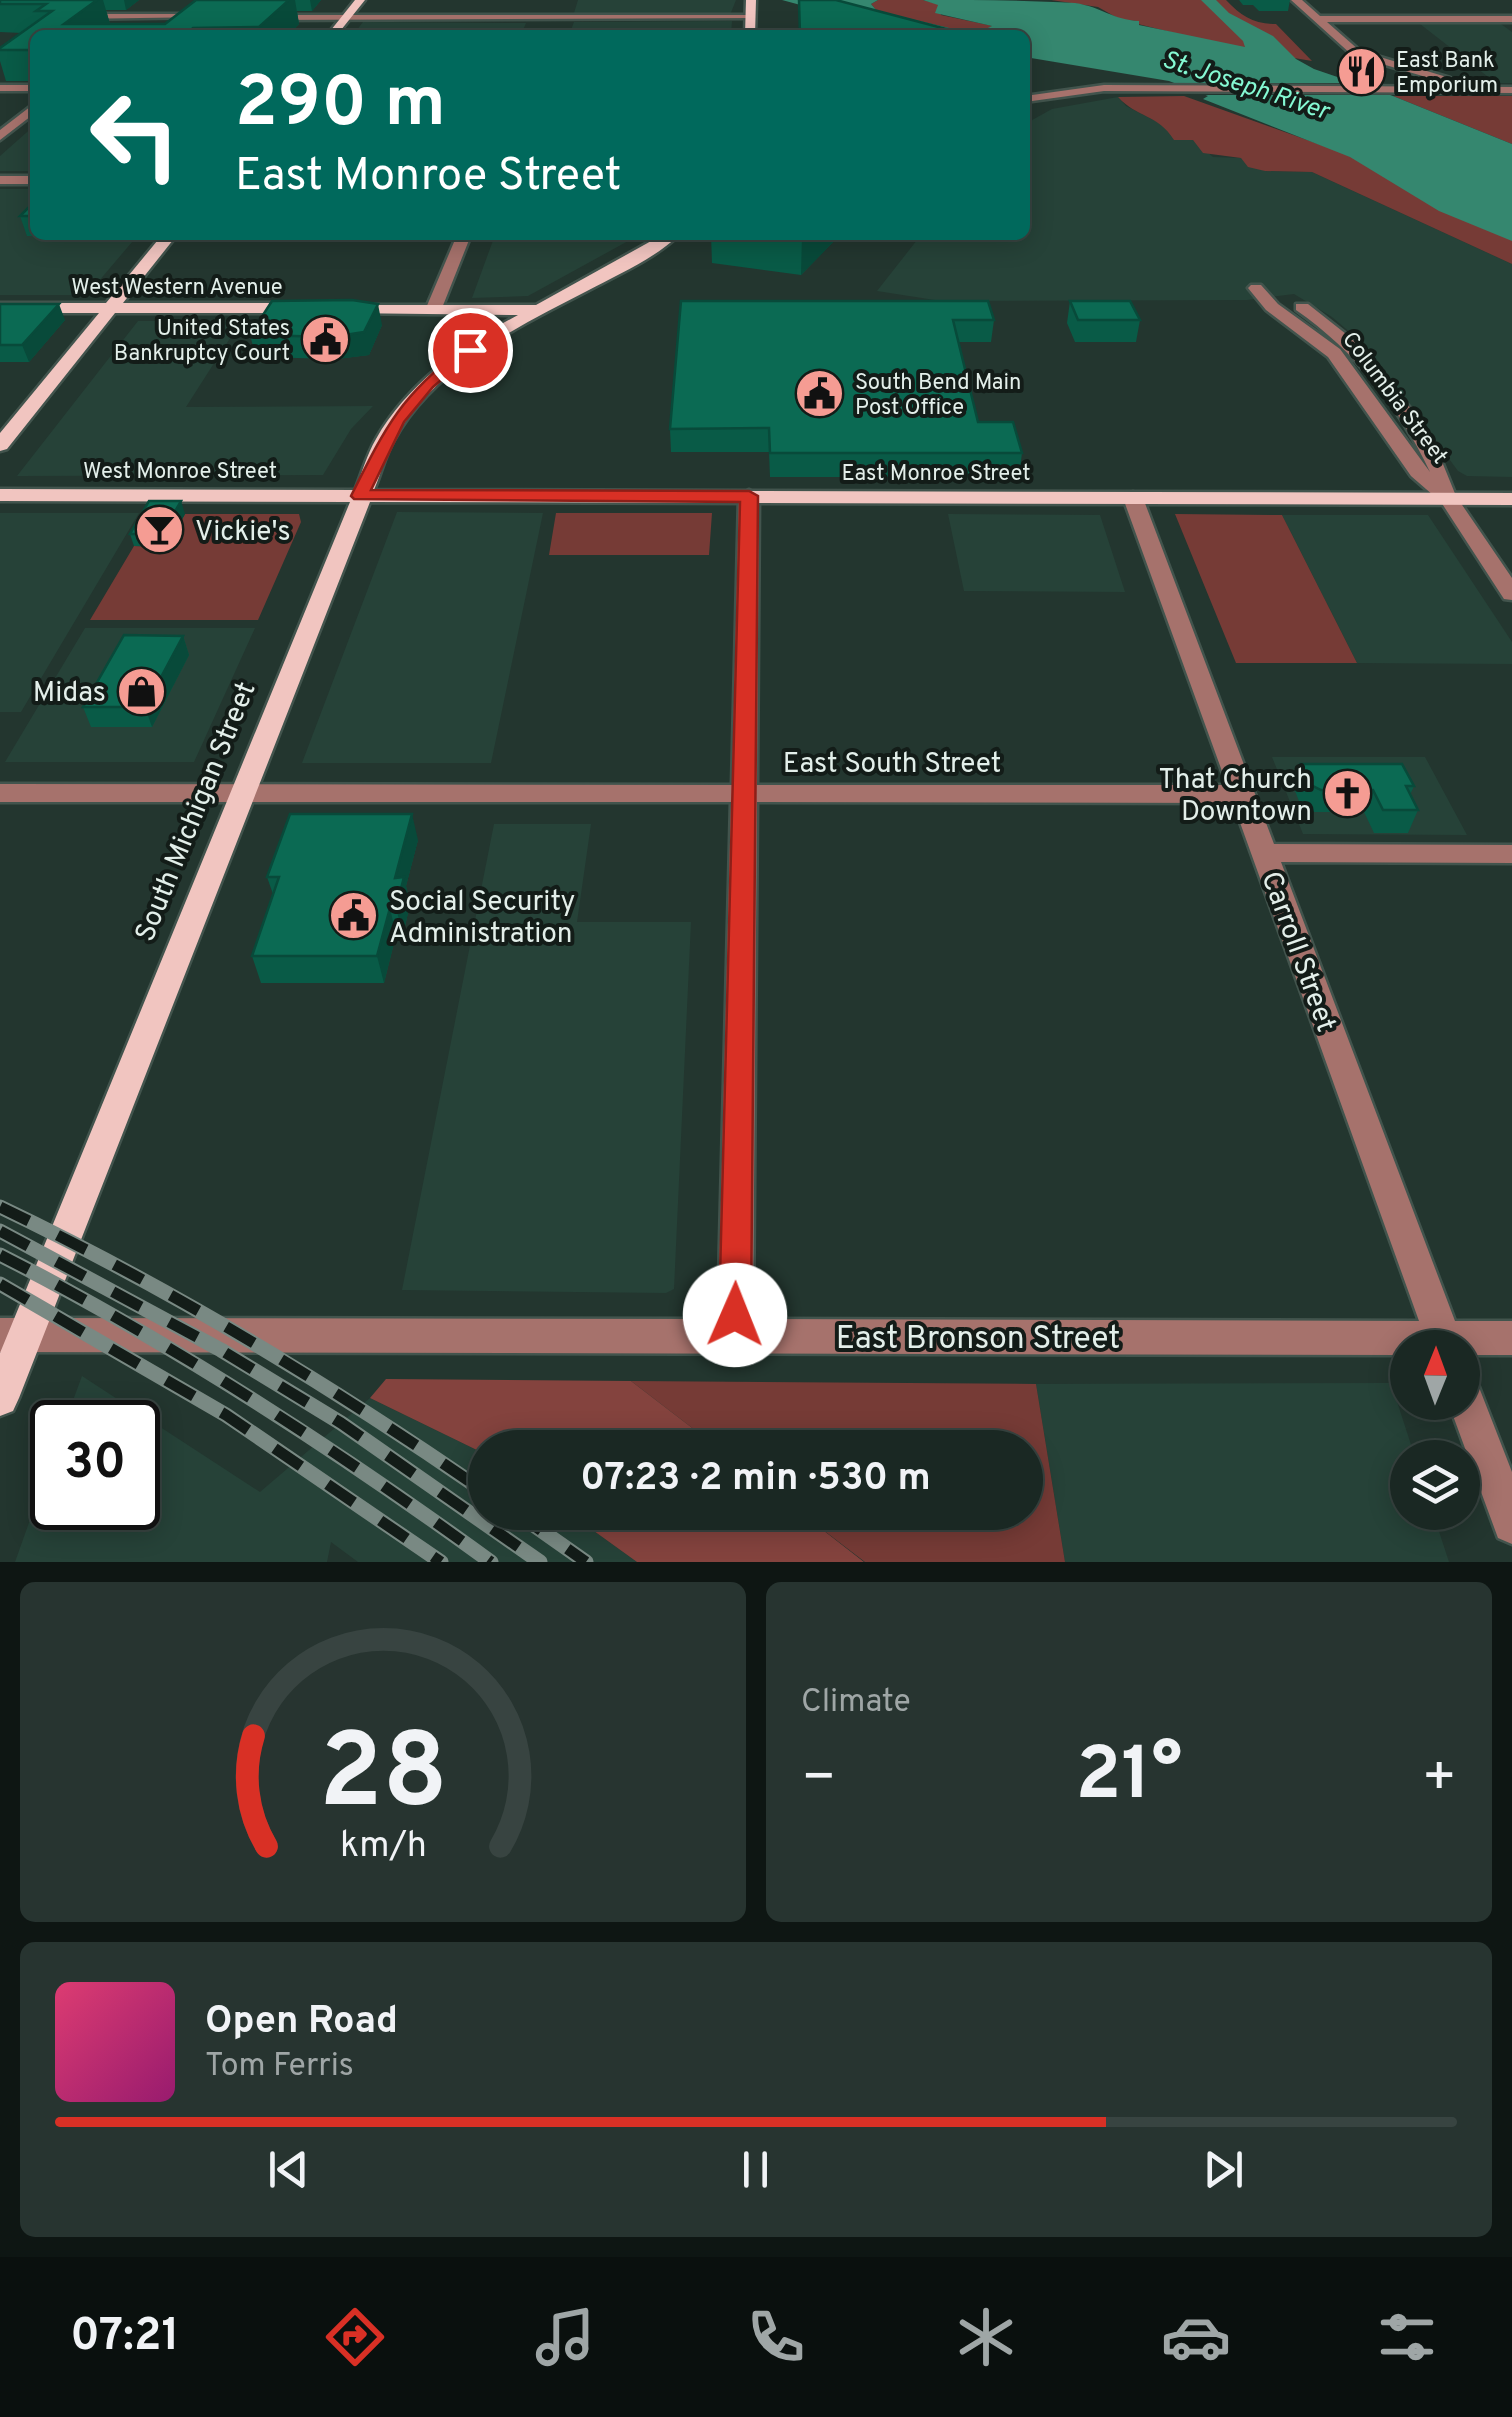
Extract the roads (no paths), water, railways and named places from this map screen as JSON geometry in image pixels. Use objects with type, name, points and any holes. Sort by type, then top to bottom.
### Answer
[{"type":"main road","points":[[336,30],[360,0]]},
{"type":"main road","points":[[750,30],[751,0]]},
{"type":"main road","points":[[0,444],[166,240]]},
{"type":"main road","name":"South Michigan Street","points":[[0,1398],[12,1335],[385,439],[428,384],[497,332],[663,240]]},
{"type":"main road","name":"West Western Avenue","points":[[0,308],[534,310]]},
{"type":"main road","name":"West Monroe Street","points":[[0,494],[360,496]]},
{"type":"main road","name":"East Monroe Street","points":[[360,496],[1512,498]]},
{"type":"street","points":[[442,18],[453,0]]},
{"type":"street","points":[[547,30],[559,0]]},
{"type":"street","points":[[1296,0],[1363,57],[1448,80],[1464,90]]},
{"type":"street","points":[[1488,4],[1511,20]]},
{"type":"street","points":[[130,28],[158,5]]},
{"type":"street","points":[[60,17],[212,18]]},
{"type":"street","points":[[248,18],[750,18]]},
{"type":"street","points":[[1316,19],[1511,20]]},
{"type":"street","points":[[0,88],[30,88]]},
{"type":"street","points":[[1030,99],[1086,89],[1512,90]]},
{"type":"street","points":[[1030,108],[1058,99],[1137,89]]},
{"type":"street","points":[[0,136],[30,110]]},
{"type":"street","points":[[0,180],[30,180]]},
{"type":"street","points":[[434,308],[462,240]]},
{"type":"street","name":"Columbia Street","points":[[1448,498],[1442,473],[1350,340],[1291,300],[1256,288],[1272,307],[1334,353],[1418,472],[1448,498],[1512,594]]},
{"type":"street","points":[[735,1337],[749,496]]},
{"type":"street","name":"Carroll Street","points":[[1133,498],[1440,1330]]},
{"type":"street","name":"East South Street","points":[[0,793],[1242,794]]},
{"type":"street","points":[[1264,854],[1512,854]]},
{"type":"street","name":"East Bronson Street","points":[[12,1335],[1390,1343]]},
{"type":"street","name":"East Bronson Street","points":[[1480,1340],[1512,1338]]},
{"type":"street","points":[[1473,1420],[1512,1524]]},
{"type":"water","name":"St. Joseph River","points":[[782,0],[878,0],[871,4],[877,11],[958,30],[893,30]]},
{"type":"water","name":"St. Joseph River","points":[[923,0],[1075,3],[1139,21],[1139,25],[1245,47],[1201,0],[1216,0],[1229,13],[1273,36],[1296,59],[1314,69],[1512,144],[1512,241],[1439,211],[1350,157],[1203,99],[1208,96],[1169,81],[1030,58],[1030,30],[984,30],[992,26],[935,13],[938,5]]},
{"type":"railway","points":[[0,1207],[126,1271],[248,1340],[468,1481]]},
{"type":"railway","points":[[0,1231],[221,1350],[341,1423],[540,1562]]},
{"type":"railway","points":[[0,1255],[128,1324],[252,1399],[491,1562]]},
{"type":"railway","points":[[0,1284],[226,1415],[441,1562]]},
{"type":"railway","points":[[541,1530],[586,1562]]},
{"type":"place","name":"East Bank Emporium","points":[[1361,72]]},
{"type":"place","name":"United States Bankruptcy Court","points":[[325,340]]},
{"type":"place","name":"South Bend Main Post Office","points":[[820,394]]},
{"type":"place","name":"Vickie's","points":[[160,530]]},
{"type":"place","name":"Midas","points":[[141,691]]},
{"type":"place","name":"That Church Downtown","points":[[1347,794]]},
{"type":"place","name":"Social Security Administration","points":[[354,916]]}]
